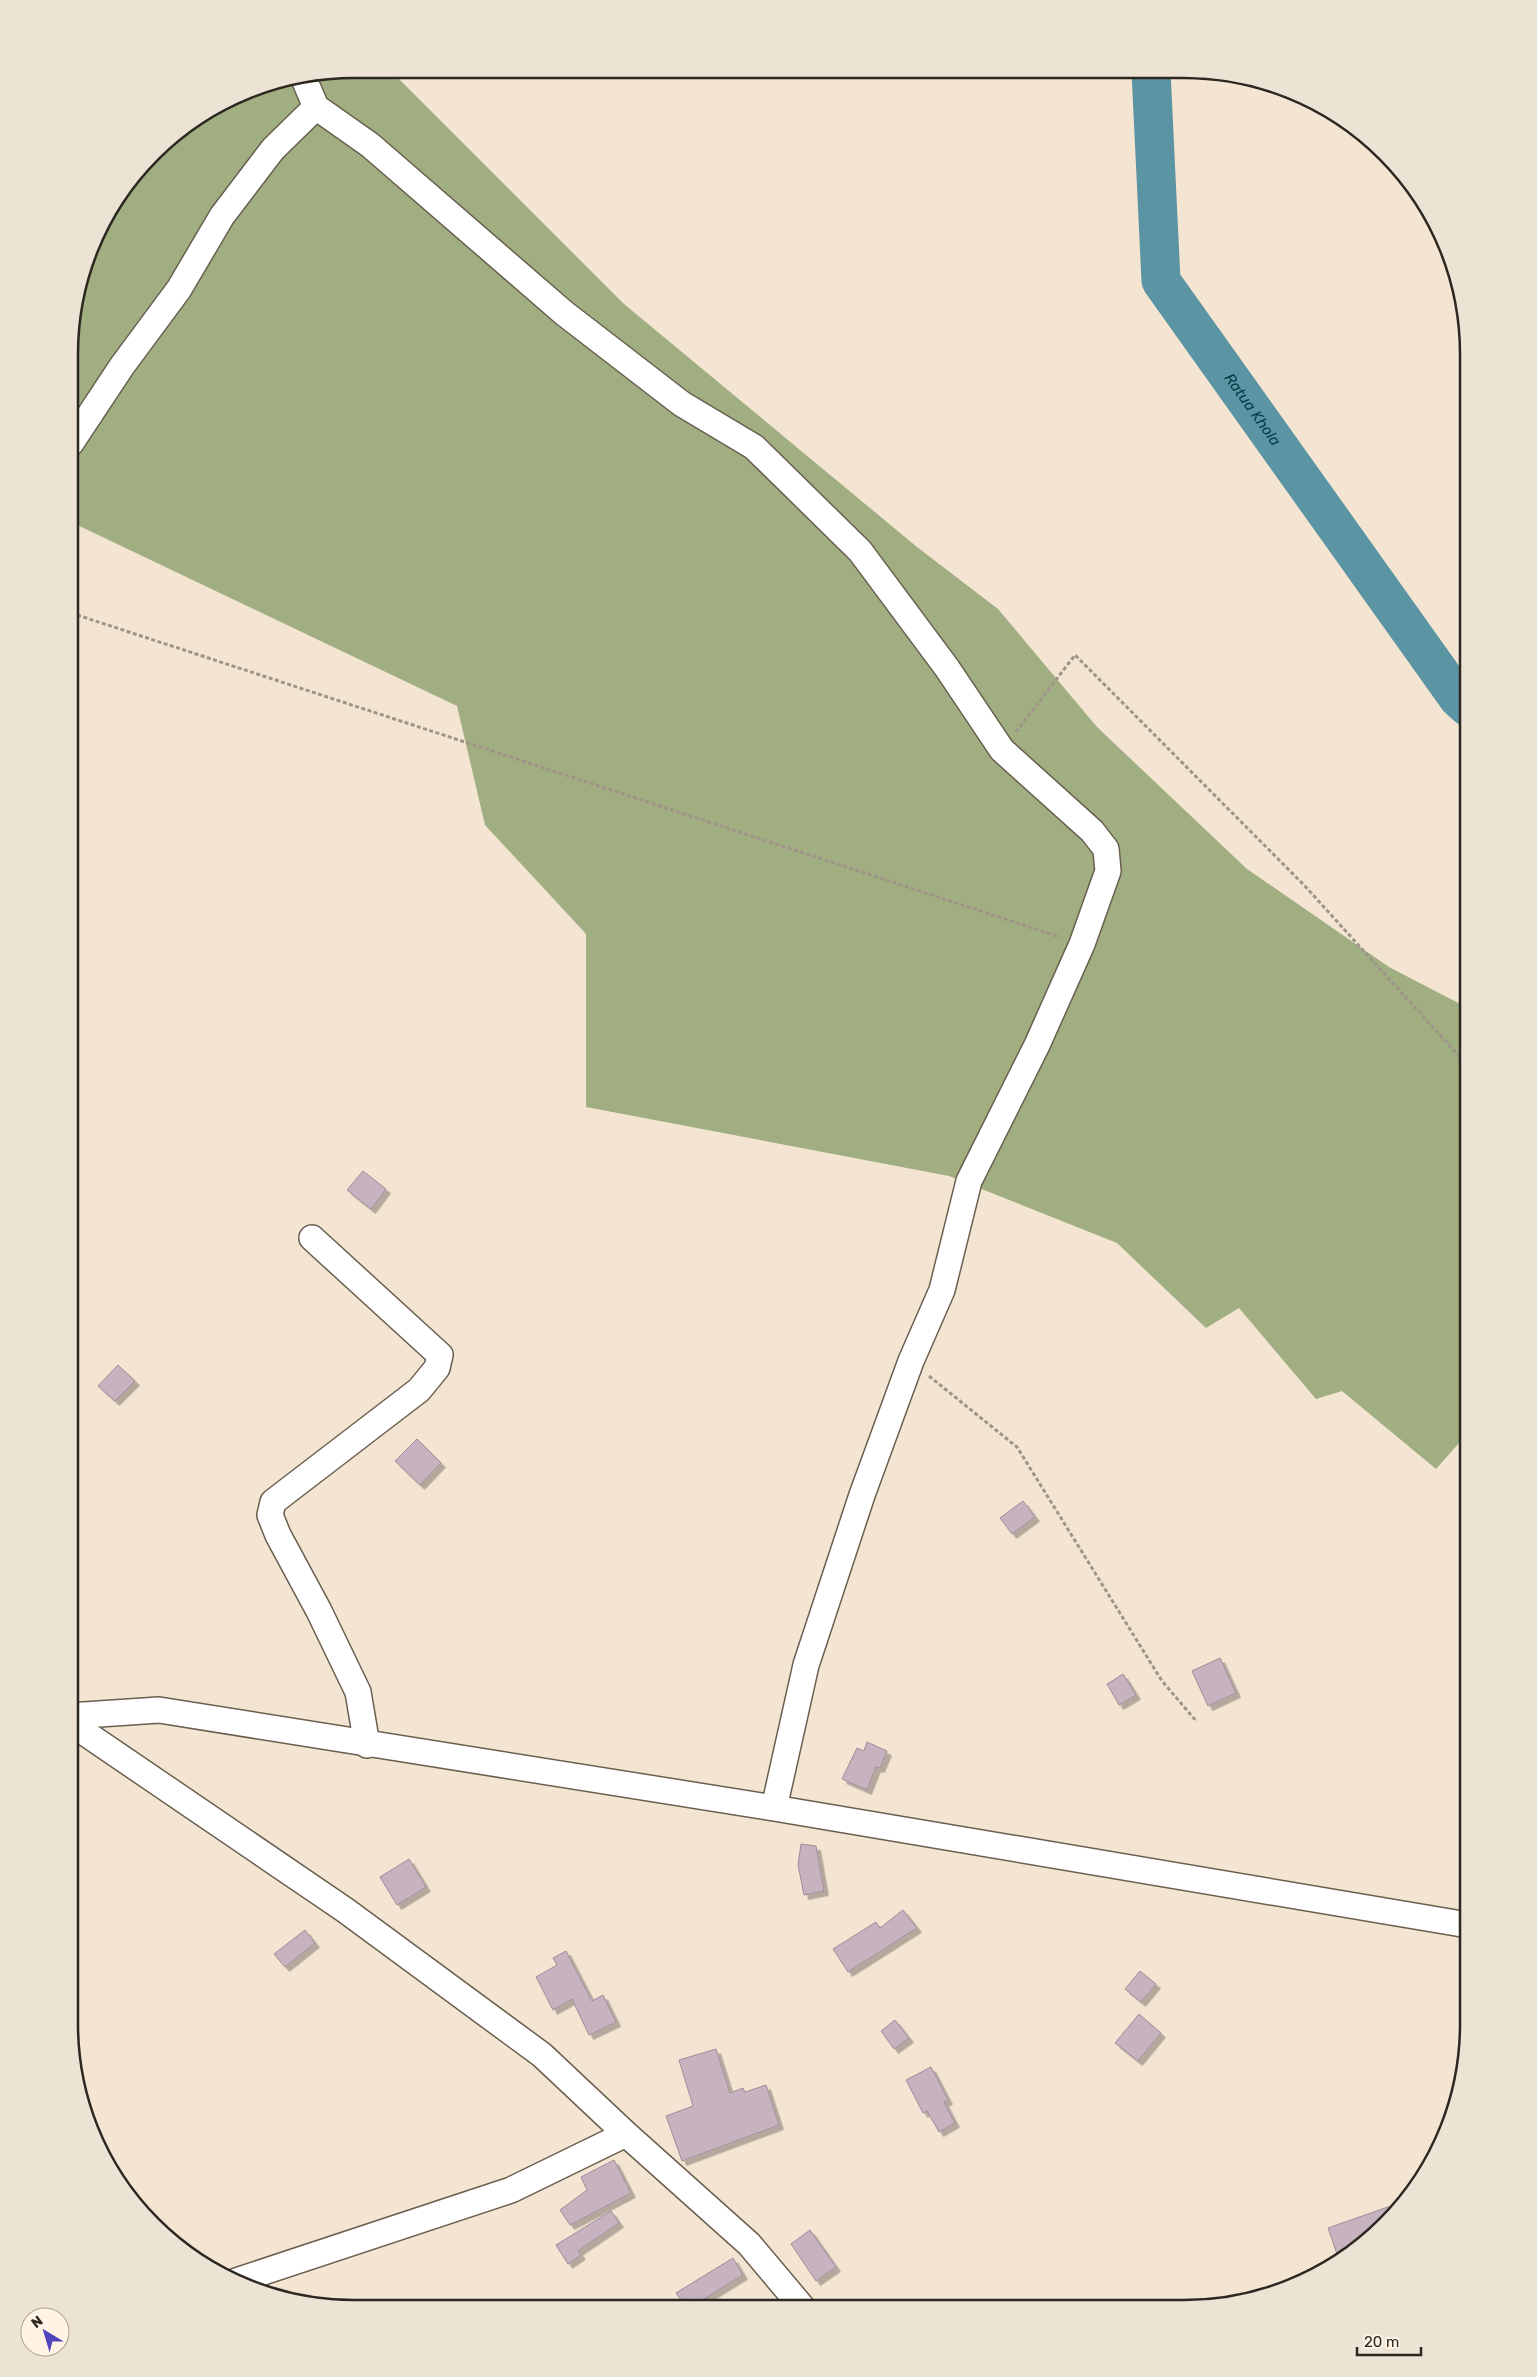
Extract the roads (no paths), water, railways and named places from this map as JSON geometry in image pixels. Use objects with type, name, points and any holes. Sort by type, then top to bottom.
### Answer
[{"type":"street","points":[[305,82],[316,107],[370,145],[564,313],[682,404],[754,447],[860,551],[947,668],[1002,750],[1092,831],[1106,849],[1108,871],[1082,944],[1037,1045],[969,1181],[942,1290],[911,1361],[862,1495],[806,1665],[774,1808]]},
{"type":"street","points":[[78,432],[122,366],[179,289],[222,216],[273,150],[316,107]]},
{"type":"street","points":[[312,1238],[440,1355],[437,1368],[419,1390],[273,1502],[270,1515],[278,1535],[319,1611],[358,1692],[367,1745]]},
{"type":"street","points":[[78,1715],[159,1710],[367,1745],[774,1808],[1460,1923]]},
{"type":"street","points":[[78,1728],[345,1910],[542,2055],[626,2134],[749,2244],[796,2300]]},
{"type":"street","points":[[248,2278],[511,2190],[626,2134]]},
{"type":"waterway","name":"Ratua Khola","points":[[1151,78],[1161,281],[1460,700]]}]
